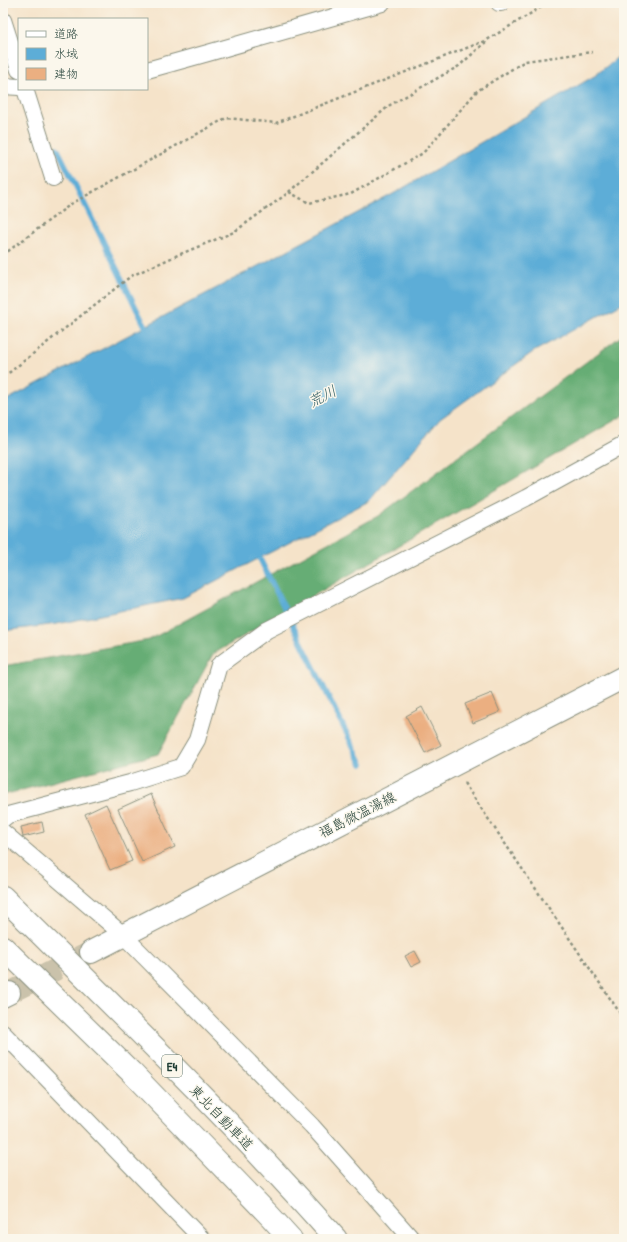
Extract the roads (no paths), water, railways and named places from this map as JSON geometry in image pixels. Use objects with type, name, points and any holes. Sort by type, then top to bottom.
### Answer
[{"type":"main road","name":"福島微温湯線","points":[[91,952],[122,934],[624,677]]},
{"type":"main road","name":"東北自動車道","points":[[3,897],[165,1059],[294,1192],[336,1239]]},
{"type":"main road","name":"E4","points":[[3,947],[131,1072],[265,1210],[291,1239]]},
{"type":"street","points":[[148,70],[382,3]]},
{"type":"street","points":[[3,20],[18,67]]},
{"type":"street","points":[[3,86],[18,87]]},
{"type":"street","points":[[25,90],[53,178]]},
{"type":"street","points":[[3,819],[8,815],[130,783],[181,767],[197,740],[219,665],[267,630],[520,501],[624,444]]},
{"type":"street","points":[[3,832],[122,934],[312,1126],[412,1239]]},
{"type":"street","points":[[3,1033],[202,1239]]},
{"type":"water","name":"荒川","points":[[624,52],[624,302],[533,352],[440,419],[369,501],[183,598],[57,624],[3,631],[3,402],[393,194],[596,75]]},
{"type":"waterway","points":[[57,148],[149,334]]},
{"type":"waterway","points":[[256,551],[362,764]]},
{"type":"tunnel","points":[[9,993],[91,952]]}]
